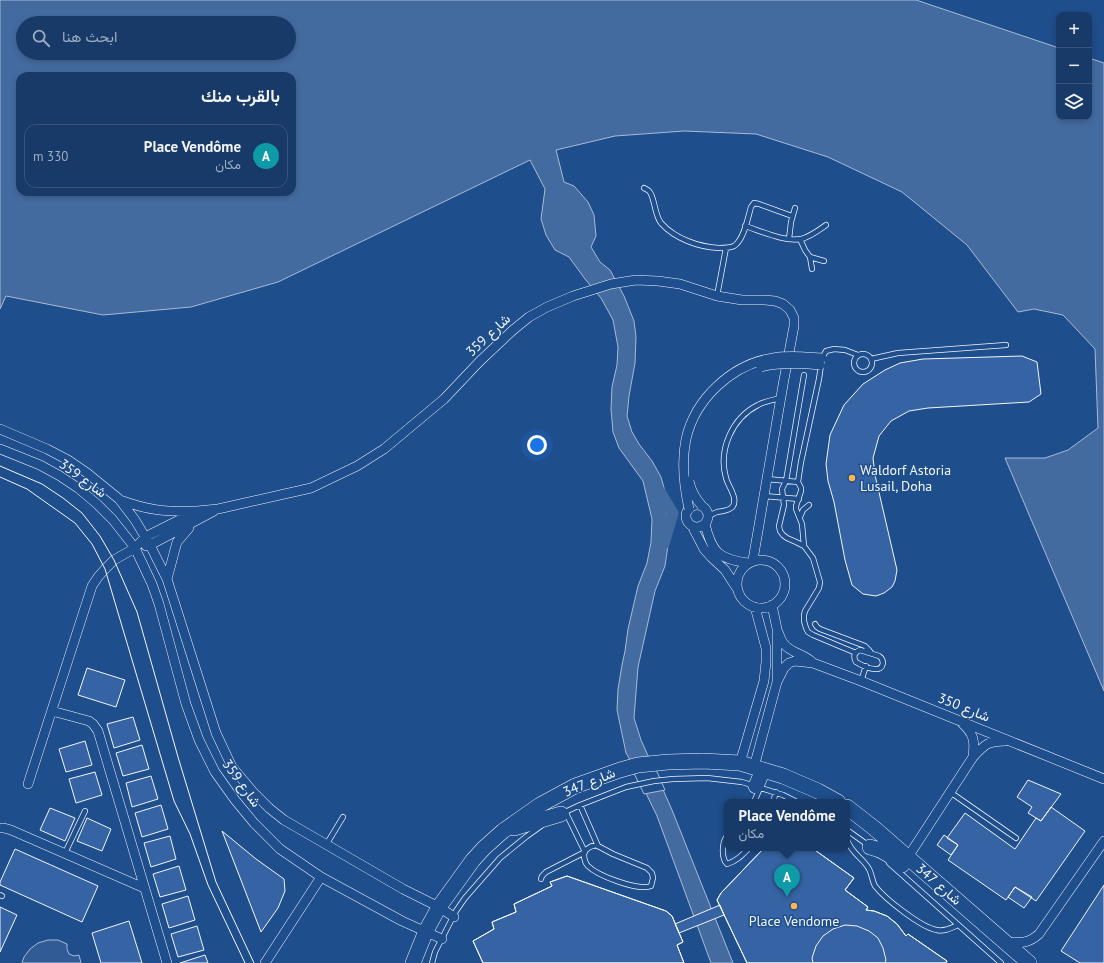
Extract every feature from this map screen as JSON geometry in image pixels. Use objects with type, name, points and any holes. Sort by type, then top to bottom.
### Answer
[{"type":"main road","name":"شارع 347","points":[[413,963],[426,931],[439,907],[473,860],[503,831],[540,805],[575,786],[638,765],[703,761],[740,763],[758,768],[812,788],[832,799]]},
{"type":"main road","points":[[758,768],[758,787]]},
{"type":"main road","name":"شارع 347","points":[[850,809],[908,857],[1029,963]]},
{"type":"main road","points":[[503,831],[563,813]]},
{"type":"main road","points":[[870,847],[888,853],[935,892],[968,910]]},
{"type":"street","name":"شارع 359","points":[[119,499],[147,509],[176,512],[197,511],[218,509],[311,488],[357,466],[384,449],[444,399],[486,356],[529,317],[547,307],[573,296],[611,284],[636,280],[680,284],[717,296],[742,300],[775,301],[783,304],[790,310],[794,318],[794,326],[781,398]]},
{"type":"street","points":[[786,356],[821,362],[773,364],[754,369],[738,377],[714,398],[703,412],[694,430],[689,451],[689,482],[694,497],[708,512],[707,520],[710,543],[714,550],[722,556],[732,560],[751,562],[764,559],[774,563],[784,574],[785,590],[780,599],[772,606],[761,608],[755,607],[744,602],[725,570],[704,549],[686,518],[689,509],[684,483],[683,467],[686,439],[689,428],[698,409],[710,393],[725,379],[738,370],[752,363],[786,356]]},
{"type":"street","points":[[736,587],[736,581],[740,571],[751,562],[781,398]]},
{"type":"street","name":"شارع 359","points":[[0,429],[47,449],[68,460],[87,473],[119,499],[134,520],[150,545],[167,579],[216,733],[232,767],[253,792],[268,808],[284,820],[403,889],[439,907],[454,917]]},
{"type":"street","name":"شارع 359","points":[[0,449],[40,465],[78,488],[113,520],[134,548],[152,584],[159,604],[186,704],[199,740],[215,772],[254,823],[280,849],[321,877],[402,921],[442,939]]},
{"type":"street","points":[[689,509],[695,505],[702,506]]},
{"type":"street","name":"شارع 359","points":[[134,548],[150,545],[218,509]]},
{"type":"street","name":"شارع 359","points":[[134,548],[145,537],[197,511]]},
{"type":"street","points":[[692,526],[701,526],[707,520]]},
{"type":"street","name":"شارع 359","points":[[167,579],[177,542],[195,522]]},
{"type":"street","points":[[28,784],[92,586],[104,569],[114,560],[134,548]]},
{"type":"street","points":[[772,606],[777,629],[783,643],[788,648],[808,658],[813,663]]},
{"type":"street","points":[[740,763],[764,681],[766,662],[766,648],[755,607]]},
{"type":"street","points":[[758,768],[777,682],[777,629]]},
{"type":"street","points":[[777,682],[784,668],[789,663],[795,661],[813,663]]},
{"type":"street","name":"شارع 350","points":[[813,663],[1104,779]]},
{"type":"street","points":[[52,711],[89,721],[98,731],[167,963]]},
{"type":"street","points":[[958,720],[968,728],[973,736],[973,756]]},
{"type":"street","points":[[908,857],[973,756],[983,746],[989,743],[997,741],[1010,741]]},
{"type":"street","points":[[0,828],[11,830],[144,888]]},
{"type":"street","points":[[1004,942],[1023,943],[1039,934],[1104,841]]},
{"type":"street","points":[[265,963],[321,877]]},
{"type":"lane","points":[[644,188],[650,192],[652,196],[660,222],[673,233],[690,243],[708,248],[726,248],[734,246],[741,239],[751,207],[754,204],[760,204],[792,216]]},
{"type":"lane","points":[[789,239],[789,230],[795,208]]},
{"type":"lane","points":[[745,226],[776,237],[800,239],[806,238],[826,225]]},
{"type":"lane","points":[[800,239],[810,257],[812,269]]},
{"type":"lane","points":[[717,296],[726,248]]},
{"type":"lane","points":[[810,257],[824,261]]},
{"type":"lane","points":[[871,359],[898,353],[1006,345]]},
{"type":"lane","points":[[804,546],[804,537],[800,517],[796,506],[801,491],[798,482],[819,379],[821,362],[826,351],[834,349],[845,350],[858,355],[865,354],[871,359],[872,362],[870,369],[864,372],[857,370],[853,364],[858,355]]},
{"type":"lane","points":[[804,375],[786,481],[782,489],[784,505],[779,526],[783,535],[804,546],[813,558],[820,582],[819,588],[805,611],[804,621],[808,632],[856,652],[860,650],[882,657],[882,666],[877,669],[856,662],[854,656],[856,652]]},
{"type":"lane","points":[[707,520],[714,513],[731,509],[734,505],[735,500],[726,479],[724,462],[726,445],[732,430],[741,417],[753,408],[764,402],[781,398]]},
{"type":"lane","points":[[767,479],[798,482]]},
{"type":"lane","points":[[764,496],[799,499]]},
{"type":"lane","points":[[800,517],[803,510],[808,505]]},
{"type":"lane","points":[[815,624],[820,629],[865,646],[871,653]]},
{"type":"lane","points":[[861,681],[866,666]]},
{"type":"lane","name":"شارع 347","points":[[432,963],[435,952],[465,898],[500,858],[527,836],[563,813],[580,805],[626,787],[654,781],[706,778],[742,782],[776,792],[791,799]]},
{"type":"lane","points":[[755,799],[758,787]]},
{"type":"lane","points":[[774,799],[776,792]]},
{"type":"lane","points":[[950,792],[1016,838]]},
{"type":"lane","points":[[580,805],[598,846]]},
{"type":"lane","points":[[64,853],[85,811]]},
{"type":"lane","points":[[541,879],[546,872],[585,852],[592,846],[598,846],[647,868],[652,873],[653,878],[651,886],[640,887],[609,879],[588,866],[584,858],[585,852],[563,813]]},
{"type":"lane","points":[[326,845],[343,817]]},
{"type":"lane","name":"شارع 347","points":[[850,832],[870,847],[1001,963]]},
{"type":"lane","points":[[724,842],[724,858],[727,864],[734,862],[746,851]]},
{"type":"lane","points":[[850,848],[870,869],[875,885],[890,900],[914,919],[926,926],[938,930],[948,929],[958,925]]},
{"type":"shaded area","points":[[0,0],[916,0],[1056,47],[1056,120],[1092,120],[1092,59],[1104,63],[1104,691],[1005,458],[1045,458],[1068,450],[1098,428],[1095,349],[1063,315],[1034,309],[1018,312],[967,245],[902,192],[828,157],[756,134],[684,131],[615,136],[556,150],[564,182],[574,186],[588,202],[594,215],[596,236],[591,247],[600,262],[610,270],[624,296],[634,321],[636,337],[635,363],[627,416],[632,432],[661,477],[666,495],[669,538],[665,566],[655,591],[638,667],[634,718],[641,740],[672,810],[733,963],[711,963],[657,816],[626,753],[617,710],[618,689],[628,629],[638,586],[647,563],[651,542],[652,519],[643,481],[619,448],[613,432],[611,409],[612,387],[617,365],[618,347],[613,320],[601,298],[569,257],[555,250],[546,235],[541,219],[545,189],[530,160],[278,282],[191,307],[103,315],[6,296],[0,309]]},
{"type":"shaded area","points":[[48,940],[58,940],[67,944],[69,954],[74,956],[79,955],[81,963],[22,963],[24,957],[30,949],[38,943]]},
{"type":"pier","points":[[650,756],[665,790],[644,794],[628,761]]},
{"type":"building","name":"Waldorf Astoria Lusail, Doha","points":[[1022,356],[1037,362],[1041,394],[1029,402],[928,408],[909,411],[891,421],[879,436],[873,458],[875,475],[897,570],[892,587],[884,593],[876,596],[863,594],[852,585],[828,481],[826,464],[830,435],[844,405],[863,384],[885,370],[900,363],[923,359]]},
{"type":"building","points":[[87,668],[125,680],[116,707],[78,695]]},
{"type":"building","points":[[133,717],[140,740],[114,748],[107,724]]},
{"type":"building","points":[[85,741],[92,765],[66,772],[59,749]]},
{"type":"building","points":[[142,745],[149,769],[123,776],[116,753]]},
{"type":"building","points":[[95,772],[102,795],[76,803],[69,779]]},
{"type":"building","points":[[151,776],[158,799],[132,807],[126,783]]},
{"type":"building","points":[[1028,780],[1061,794],[1041,821],[1028,813],[1032,807],[1017,797]]},
{"type":"building","points":[[161,805],[168,829],[142,837],[135,813]]},
{"type":"building","points":[[1051,807],[1085,831],[1036,901],[1015,887],[1006,900],[948,860],[958,845],[947,838],[965,813],[1015,849],[1036,818],[1041,821]]},
{"type":"building","points":[[50,808],[75,818],[65,841],[40,830]]},
{"type":"building","points":[[87,818],[111,829],[102,851],[77,841]]},
{"type":"building","points":[[222,831],[256,859],[284,879],[285,891],[278,908],[261,932]]},
{"type":"building","points":[[944,835],[958,845],[951,855],[937,845]]},
{"type":"building","points":[[170,836],[176,859],[151,867],[144,843]]},
{"type":"building","points":[[15,849],[98,886],[82,922],[0,885]]},
{"type":"building","name":"Place Vendome","points":[[761,851],[816,851],[854,878],[845,890],[868,907],[866,910],[874,911],[887,916],[897,924],[906,936],[908,934],[947,961],[946,963],[747,963],[717,900],[721,893]]},
{"type":"building","name":"Place Vendome","points":[[761,851],[816,851],[854,878],[845,890],[868,907],[866,910],[874,911],[887,916],[897,924],[906,936],[908,934],[947,961],[946,963],[747,963],[717,900],[721,893]]},
{"type":"building","points":[[179,866],[186,890],[160,897],[153,874]]},
{"type":"building","points":[[567,876],[666,911],[672,916],[683,942],[677,945],[684,963],[483,963],[473,941],[494,929],[492,922],[516,912],[514,904],[552,886],[550,882]]},
{"type":"building","points":[[567,876],[666,911],[672,916],[683,942],[677,945],[684,963],[483,963],[473,941],[494,929],[492,922],[516,912],[514,904],[552,886],[550,882]]},
{"type":"building","points":[[1104,885],[1104,963],[1080,963],[1061,951]]},
{"type":"building","points":[[1015,887],[1032,897],[1024,908],[1008,897]]},
{"type":"building","points":[[188,896],[195,920],[169,928],[162,904]]},
{"type":"building","points":[[720,905],[724,915],[679,933],[675,924]]},
{"type":"building","points":[[0,907],[17,915],[0,952]]},
{"type":"building","points":[[129,921],[142,963],[101,963],[92,933]]},
{"type":"building","points":[[845,925],[857,926],[869,931],[878,938],[883,948],[886,960],[885,963],[813,963],[812,958],[816,946],[823,936],[833,929]]},
{"type":"building","points":[[197,926],[204,950],[178,957],[171,934]]},
{"type":"building","points":[[205,955],[208,963],[180,963]]},
{"type":"waterway","points":[[659,490],[673,513],[664,544]]},
{"type":"tram line","points":[[0,466],[42,484],[82,513],[100,536],[114,560],[137,612],[178,757],[216,882],[254,963]]},
{"type":"tram line","points":[[0,477],[27,489],[75,523],[92,544],[105,569],[174,801],[190,834],[208,885],[245,963]]},
{"type":"place","name":"Waldorf Astoria Lusail, Doha","points":[[852,478]]},
{"type":"place","name":"Place Vendôme","points":[[787,897]]},
{"type":"place","name":"Place Vendome","points":[[794,906]]}]
